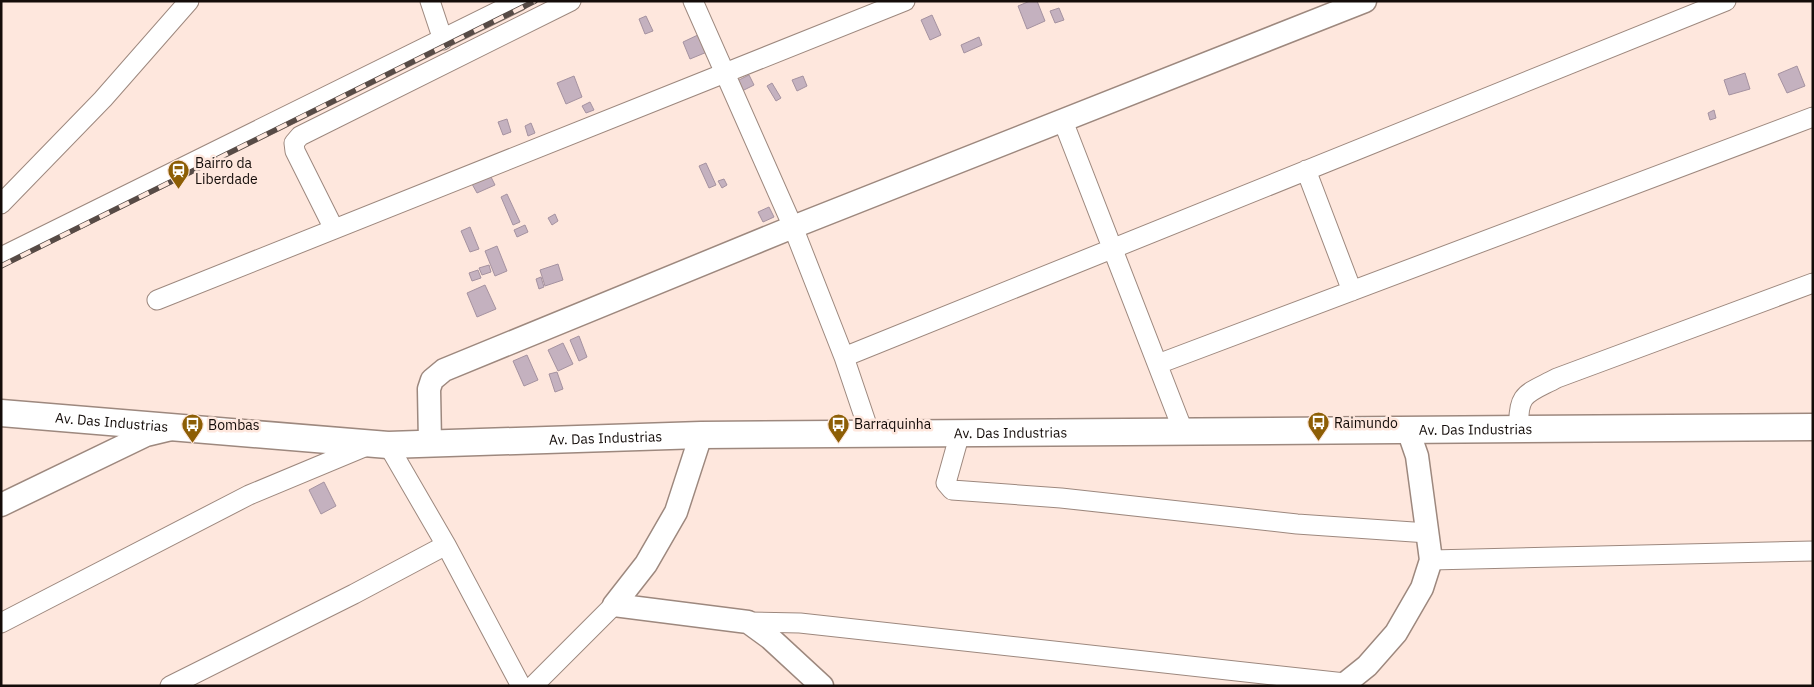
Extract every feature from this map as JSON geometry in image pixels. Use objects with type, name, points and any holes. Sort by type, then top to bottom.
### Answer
[{"type":"main road","name":"Av. Das Industrias","points":[[1,413],[379,445],[701,435],[1813,427]]},
{"type":"street","points":[[1,204],[103,99],[189,1]]},
{"type":"street","points":[[430,1],[443,40]]},
{"type":"street","points":[[1,257],[519,1]]},
{"type":"street","points":[[334,229],[295,151],[294,143],[300,136],[571,1]]},
{"type":"street","points":[[693,1],[793,227],[844,357],[870,434]]},
{"type":"street","points":[[157,300],[905,1]]},
{"type":"street","points":[[430,443],[429,389],[432,380],[444,370],[793,227],[1365,1]]},
{"type":"street","points":[[844,357],[1726,1]]},
{"type":"street","points":[[1158,364],[1813,117]]},
{"type":"street","points":[[1063,121],[1184,433]]},
{"type":"street","points":[[1306,170],[1352,291]]},
{"type":"street","points":[[1518,429],[1518,407],[1526,394],[1558,378],[1813,283]]},
{"type":"street","points":[[1,505],[146,435],[174,429]]},
{"type":"street","points":[[614,605],[748,622],[800,623],[1343,685],[1367,666],[1396,633],[1422,588],[1431,560],[1417,456],[1408,430]]},
{"type":"street","points":[[960,433],[946,483],[952,490],[1061,498],[1297,524],[1428,534]]},
{"type":"street","points":[[1,623],[249,495],[379,445],[446,545],[533,685],[614,605],[646,564],[676,512],[701,435]]},
{"type":"street","points":[[170,686],[354,594],[446,545]]},
{"type":"street","points":[[1431,560],[1813,551]]},
{"type":"street","points":[[748,622],[770,638],[822,686]]},
{"type":"building","points":[[1030,1],[1037,1],[1045,21],[1027,29],[1018,6]]},
{"type":"building","points":[[1059,8],[1064,20],[1055,23],[1050,11]]},
{"type":"building","points":[[932,15],[941,35],[930,40],[921,20]]},
{"type":"building","points":[[646,16],[653,31],[645,34],[639,19]]},
{"type":"building","points":[[700,34],[707,52],[690,59],[683,42]]},
{"type":"building","points":[[979,37],[982,45],[964,53],[961,45]]},
{"type":"building","points":[[1797,66],[1805,86],[1787,93],[1778,74]]},
{"type":"building","points":[[1745,73],[1750,89],[1729,95],[1724,80]]},
{"type":"building","points":[[749,75],[754,85],[742,91],[737,81]]},
{"type":"building","points":[[574,76],[582,97],[566,104],[557,83]]},
{"type":"building","points":[[803,76],[807,86],[797,91],[792,80]]},
{"type":"building","points":[[772,83],[781,98],[776,101],[767,86]]},
{"type":"building","points":[[590,102],[594,110],[586,113],[582,106]]},
{"type":"building","points":[[1714,110],[1716,118],[1710,120],[1708,113]]},
{"type":"building","points":[[507,119],[511,132],[503,135],[498,122]]},
{"type":"building","points":[[531,123],[535,133],[528,136],[525,126]]},
{"type":"building","points":[[706,163],[716,185],[709,188],[699,166]]},
{"type":"building","points":[[490,175],[495,185],[477,193],[472,184]]},
{"type":"building","points":[[724,179],[727,185],[722,188],[718,181]]},
{"type":"building","points":[[507,194],[520,222],[513,225],[501,197]]},
{"type":"building","points":[[769,207],[774,217],[763,222],[758,212]]},
{"type":"building","points":[[555,214],[558,221],[552,225],[548,218]]},
{"type":"building","points":[[525,225],[528,232],[517,237],[514,230]]},
{"type":"building","points":[[470,227],[479,249],[470,252],[461,231]]},
{"type":"building","points":[[497,246],[507,271],[495,276],[485,251]]},
{"type":"building","points":[[558,264],[563,280],[545,286],[540,270]]},
{"type":"building","points":[[489,265],[491,272],[482,275],[479,268]]},
{"type":"building","points":[[478,270],[481,278],[472,281],[469,273]]},
{"type":"building","points":[[541,277],[544,287],[539,289],[536,279]]},
{"type":"building","points":[[485,285],[496,309],[477,317],[467,293]]},
{"type":"building","points":[[579,336],[587,357],[579,361],[570,340]]},
{"type":"building","points":[[563,343],[573,364],[558,371],[548,350]]},
{"type":"building","points":[[527,355],[538,380],[524,386],[513,361]]},
{"type":"building","points":[[557,372],[563,389],[555,392],[549,374]]},
{"type":"building","points":[[324,482],[336,506],[321,514],[309,490]]},
{"type":"railway","points":[[1,266],[535,1]]},
{"type":"place","name":"Bairro da Liberdade","points":[[179,190]]},
{"type":"place","name":"Raimundo","points":[[1318,442]]},
{"type":"place","name":"Barraquinha","points":[[838,443]]},
{"type":"place","name":"Bombas","points":[[192,444]]}]
